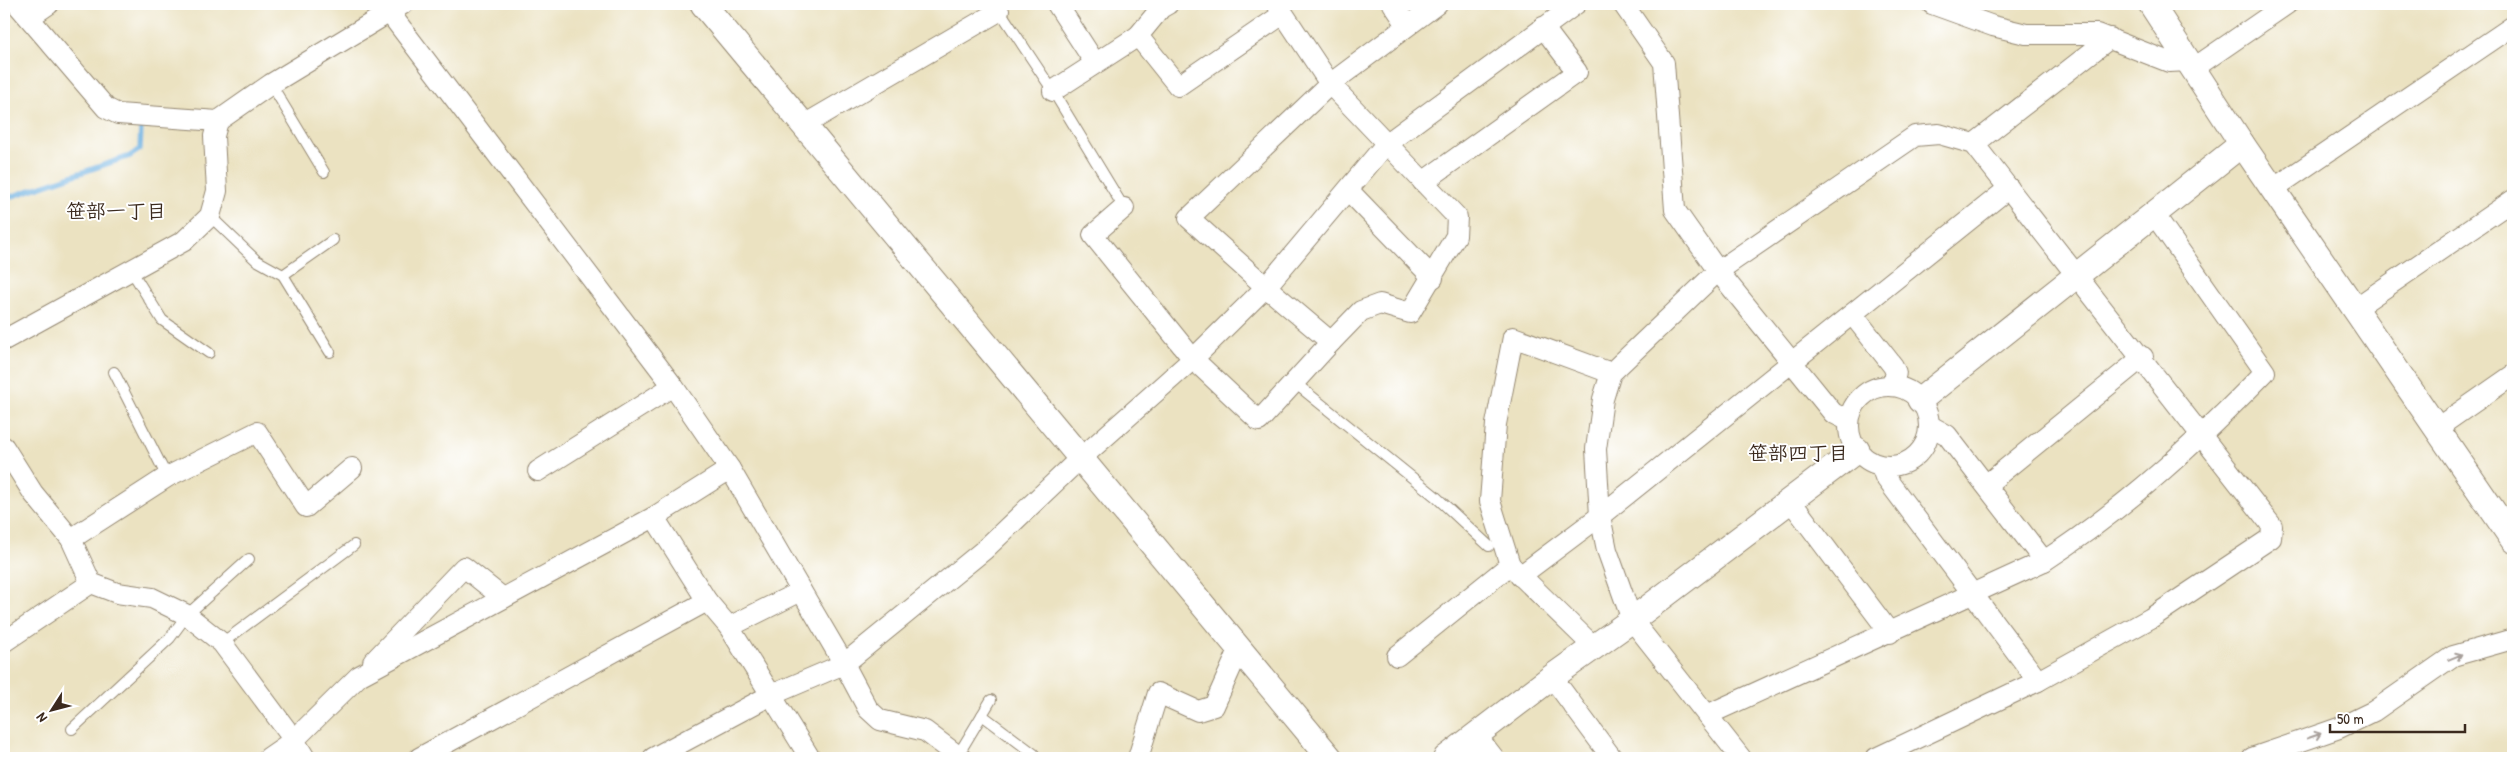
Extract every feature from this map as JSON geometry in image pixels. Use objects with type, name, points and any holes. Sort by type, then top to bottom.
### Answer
[{"type":"street","points":[[49,4],[24,10],[106,108],[118,114],[218,121],[271,84],[396,8],[673,386],[730,469],[844,664],[868,710],[880,720],[925,731],[960,757]]},
{"type":"street","points":[[704,4],[1330,758]]},
{"type":"street","points":[[1057,4],[1095,63]]},
{"type":"street","points":[[1053,91],[1138,36],[1161,8],[1168,4]]},
{"type":"street","points":[[1393,4],[1407,25]]},
{"type":"street","points":[[1331,342],[1190,218],[1330,84],[1437,4]]},
{"type":"street","points":[[1623,4],[1664,63],[1675,210],[1718,271],[1833,413],[1849,421]]},
{"type":"street","points":[[1932,4],[1993,26],[2026,34],[2080,32],[2097,34],[2169,62],[2192,65],[2287,4]]},
{"type":"street","points":[[2151,4],[2242,144],[2354,309],[2510,528]]},
{"type":"street","points":[[804,125],[997,7]]},
{"type":"street","points":[[653,758],[769,696],[844,664],[984,550],[1081,458],[1192,359],[1266,286],[1349,191],[1386,144],[1543,27],[1565,7]]},
{"type":"street","points":[[1124,208],[1093,236],[1192,359],[1259,421],[1361,311],[1380,304],[1410,313],[1433,278],[1456,236],[1457,217],[1330,84],[1280,9],[1178,86],[1138,36]]},
{"type":"street","points":[[2273,189],[2513,26]]},
{"type":"street","points":[[1423,182],[1577,72],[1543,27]]},
{"type":"street","points":[[1974,144],[2110,38]]},
{"type":"street","points":[[4,340],[184,241],[210,216],[217,191],[214,136],[218,121]]},
{"type":"street","points":[[1741,758],[1632,620],[1607,550],[1600,516],[1596,449],[1603,399],[1611,373],[1718,271],[1915,136],[1939,134],[1974,144],[2204,435],[2272,526],[2271,538],[2151,618],[2038,681],[1876,758]]},
{"type":"street","points":[[1920,400],[2242,144]]},
{"type":"street","points":[[1398,656],[1515,570],[1600,516],[2010,188]]},
{"type":"street","points":[[1349,191],[1433,278]]},
{"type":"street","points":[[2354,309],[2513,200]]},
{"type":"street","points":[[1707,716],[2044,561],[2088,532],[2204,435],[2265,372],[2154,214]]},
{"type":"street","points":[[1853,315],[1893,366],[1896,373],[1892,386]]},
{"type":"street","points":[[1515,570],[1490,501],[1496,424],[1513,337],[1611,373]]},
{"type":"street","points":[[1986,485],[2143,358]]},
{"type":"street","points":[[2437,428],[2513,375]]},
{"type":"street","points":[[538,471],[673,386]]},
{"type":"street","points":[[1892,386],[1912,393],[1920,400],[1927,412],[1928,437],[1922,448],[1900,465],[1881,466],[1856,450],[1852,441],[1849,421],[1852,409],[1860,400],[1880,387],[1892,386]]},
{"type":"street","points":[[1929,425],[1947,435],[2044,561]]},
{"type":"street","points":[[71,538],[167,477],[257,432],[306,507],[352,468]]},
{"type":"street","points":[[4,447],[33,493],[71,538],[91,583],[117,593],[152,598],[187,615],[222,643],[294,740],[305,758]]},
{"type":"street","points":[[1446,758],[1856,450]]},
{"type":"street","points":[[1881,466],[1885,478],[2038,681]]},
{"type":"street","points":[[359,676],[654,516],[730,469]]},
{"type":"street","points":[[1790,500],[1890,633]]},
{"type":"street","points":[[654,516],[707,601],[729,627],[769,696],[810,758]]},
{"type":"street","points":[[1489,546],[1594,647]]},
{"type":"street","points":[[268,758],[294,740],[359,676],[464,567],[503,598]]},
{"type":"street","points":[[4,642],[91,583]]},
{"type":"street","points":[[729,627],[802,591]]},
{"type":"street","points":[[419,758],[707,601]]},
{"type":"street","points":[[2252,758],[2339,728],[2374,711],[2453,656],[2513,640]]},
{"type":"street","points":[[1138,758],[1158,693],[1198,711],[1214,706],[1239,650]]},
{"type":"street","points":[[1552,677],[1612,758]]},
{"type":"street","points":[[1476,735],[1494,758]]},
{"type":"lane","points":[[997,7],[1053,91],[1124,208]]},
{"type":"lane","points":[[271,84],[324,172]]},
{"type":"lane","points":[[210,216],[256,260],[283,275],[330,352]]},
{"type":"lane","points":[[283,275],[333,240]]},
{"type":"lane","points":[[131,270],[162,320],[209,354]]},
{"type":"lane","points":[[114,372],[167,477]]},
{"type":"lane","points":[[1295,384],[1435,496],[1489,546]]},
{"type":"lane","points":[[222,643],[354,545]]},
{"type":"lane","points":[[72,729],[170,638],[187,615],[249,559]]},
{"type":"lane","points":[[960,757],[992,700]]},
{"type":"lane","points":[[982,715],[1034,754]]},
{"type":"waterway","points":[[4,199],[130,156],[140,149],[141,126]]},
{"type":"district","name":"笹部一丁目","points":[[116,210]]},
{"type":"district","name":"笹部四丁目","points":[[1798,452]]}]
